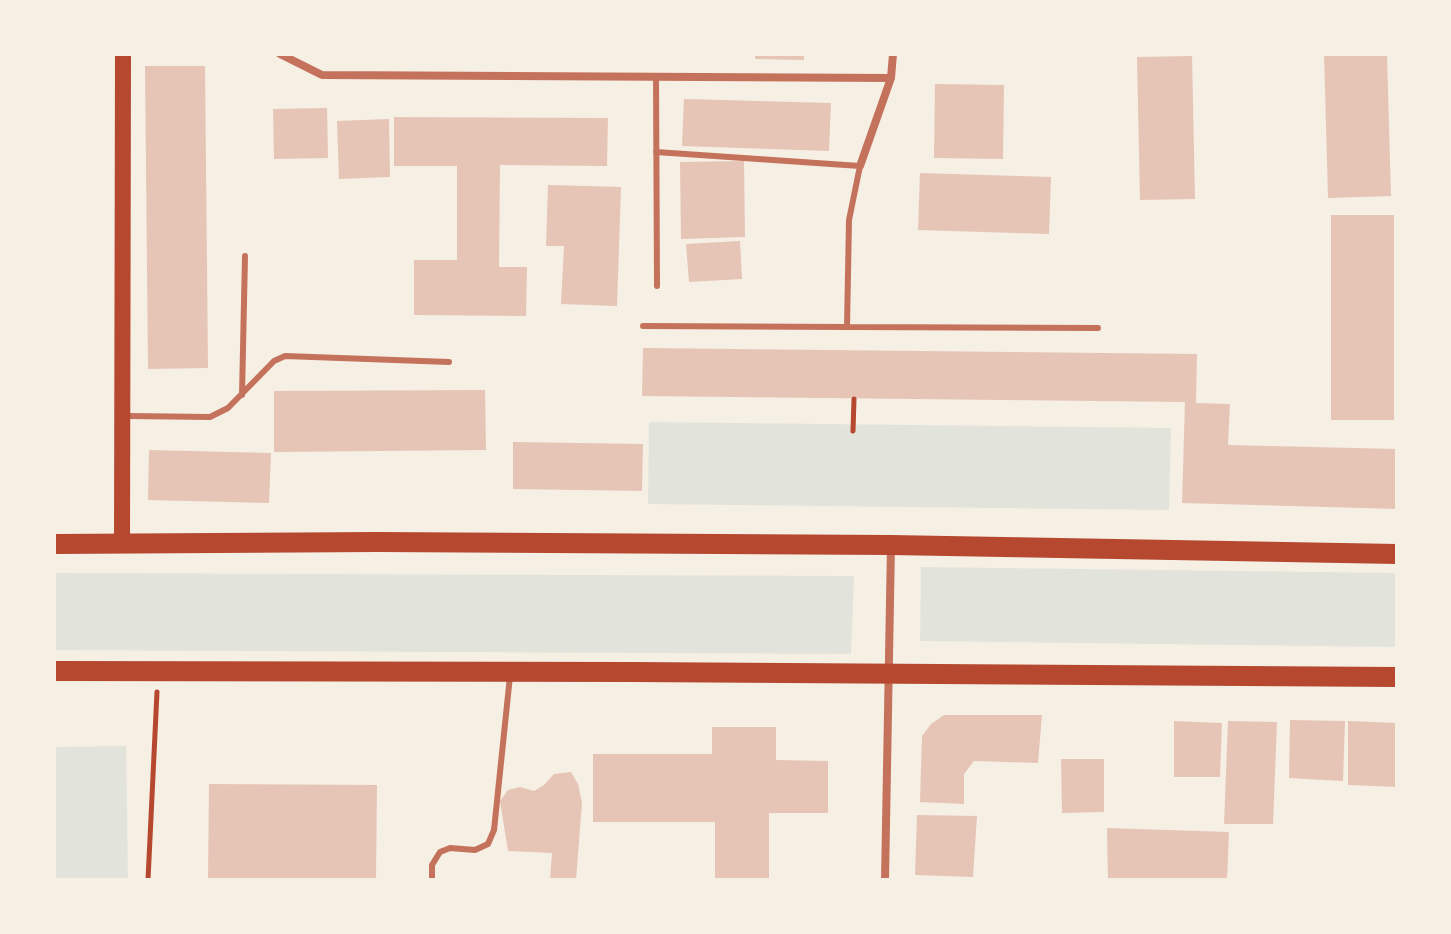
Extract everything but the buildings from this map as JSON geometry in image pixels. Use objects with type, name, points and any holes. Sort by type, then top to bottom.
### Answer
[{"type":"main road","points":[[124,543],[128,416],[126,54]]},
{"type":"main road","points":[[124,543],[126,54]]},
{"type":"main road","points":[[54,544],[891,545],[1397,554]]},
{"type":"main road","points":[[54,671],[1397,677]]},
{"type":"street","points":[[280,54],[322,75],[891,78]]},
{"type":"street","points":[[860,166],[891,78],[893,54]]},
{"type":"street","points":[[885,880],[891,545]]},
{"type":"lane","points":[[656,77],[657,286]]},
{"type":"lane","points":[[656,152],[860,166],[849,220],[847,327]]},
{"type":"lane","points":[[242,395],[245,256]]},
{"type":"lane","points":[[643,326],[1098,328]]},
{"type":"lane","points":[[128,416],[210,417],[228,408],[274,361],[285,356],[449,362]]},
{"type":"lane","points":[[432,880],[432,865],[440,852],[450,848],[475,850],[488,844],[494,830],[511,672]]},
{"type":"path","points":[[853,431],[854,399]]},
{"type":"path","points":[[148,880],[159,671]]},
{"type":"shaded area","points":[[649,422],[1171,428],[1169,510],[648,504]]},
{"type":"shaded area","points":[[921,567],[1397,573],[1397,647],[920,641]]},
{"type":"shaded area","points":[[54,573],[854,576],[851,654],[54,650]]},
{"type":"shaded area","points":[[126,746],[128,880],[54,880],[54,747]]}]
